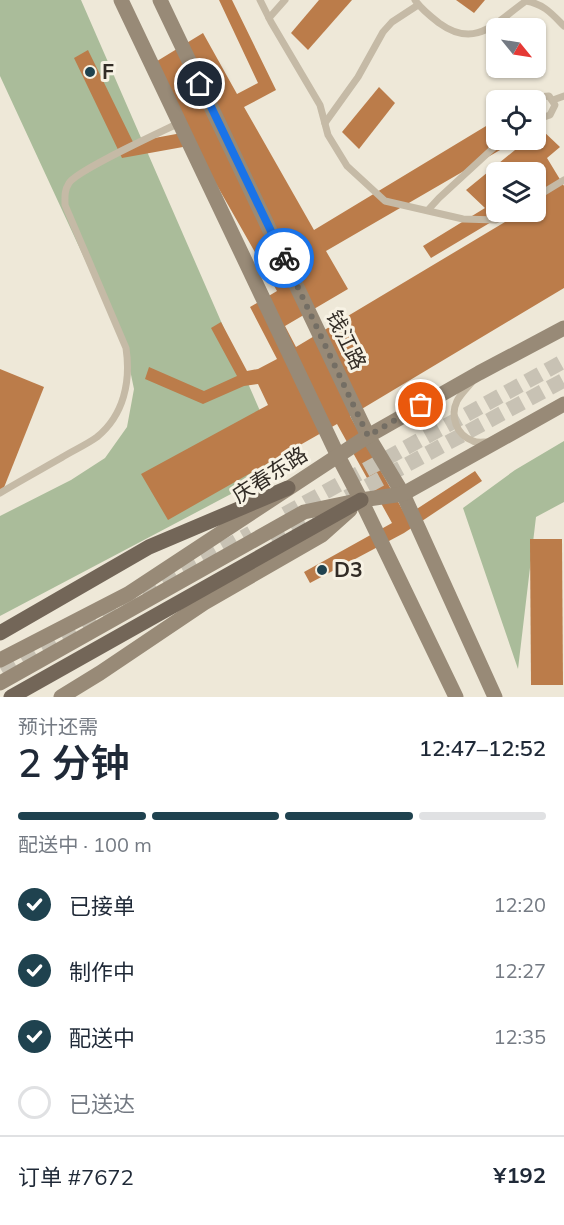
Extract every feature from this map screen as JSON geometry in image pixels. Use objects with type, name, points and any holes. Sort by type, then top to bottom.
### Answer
[{"type":"main road","points":[[121,0],[338,456],[456,697]]},
{"type":"main road","name":"钱江路","points":[[160,0],[368,436],[403,494],[495,697]]},
{"type":"main road","name":"庆春东路","points":[[0,660],[128,594],[368,436],[478,373],[564,328]]},
{"type":"main road","points":[[0,683],[304,512],[403,494],[564,404]]},
{"type":"main road","points":[[0,633],[149,547],[288,488]]},
{"type":"main road","points":[[61,697],[204,603],[322,535],[361,500]]},
{"type":"main road","points":[[11,697],[361,500]]},
{"type":"lane","points":[[260,0],[320,105],[328,135],[347,166],[385,201],[463,219],[486,220]]},
{"type":"lane","points":[[269,18],[285,0]]},
{"type":"lane","points":[[325,123],[358,77],[383,32],[416,2],[446,28],[462,35],[480,33],[497,24],[526,1],[538,3],[549,10],[564,26]]},
{"type":"lane","points":[[546,95],[553,100],[555,105],[550,115],[546,116]]},
{"type":"lane","points":[[553,100],[564,96]]},
{"type":"lane","points":[[0,493],[96,437],[110,424],[120,408],[128,386],[129,364],[126,348],[65,206],[64,192],[70,181],[86,170],[179,123]]},
{"type":"lane","points":[[428,210],[491,150]]},
{"type":"lane","points":[[546,191],[564,180]]},
{"type":"lane","points":[[478,373],[457,401],[453,417],[455,426],[473,441],[496,443]]},
{"type":"lane","points":[[111,642],[204,603]]},
{"type":"green space","points":[[0,0],[81,0],[284,466],[0,616],[0,516],[71,480],[105,458],[127,427],[134,389],[125,346],[0,76]]},
{"type":"green space","points":[[564,441],[564,502],[536,517],[518,669],[463,508],[515,470]]},
{"type":"building","points":[[219,0],[232,0],[276,90],[244,107],[314,230],[486,126],[486,150],[500,150],[326,251],[348,289],[285,326],[296,347],[505,222],[546,222],[546,162],[500,162],[515,150],[546,150],[546,134],[560,147],[547,158],[564,186],[564,288],[350,416],[406,516],[475,471],[482,481],[404,533],[310,583],[304,572],[392,523],[337,424],[168,520],[141,474],[268,405],[258,384],[244,386],[203,404],[145,379],[149,367],[204,391],[237,376],[211,328],[221,322],[247,371],[258,369],[277,359],[250,307],[277,291],[194,145],[122,158],[74,58],[88,50],[133,142],[187,132],[149,66],[203,33],[237,94],[258,83]]},
{"type":"building","points":[[319,0],[352,0],[308,50],[291,33]]},
{"type":"building","points":[[456,0],[485,0],[474,13]]},
{"type":"building","points":[[379,87],[395,103],[359,149],[342,132]]},
{"type":"building","points":[[486,174],[486,222],[491,222],[431,258],[423,246],[485,208],[466,190]]},
{"type":"building","points":[[0,369],[44,387],[3,490],[0,489]]},
{"type":"building","points":[[530,539],[562,539],[563,685],[531,685]]},
{"type":"tunnel","points":[[285,514],[564,361]]},
{"type":"tunnel","points":[[347,497],[564,380]]},
{"type":"tunnel","points":[[271,539],[326,509]]},
{"type":"tunnel","points":[[3,673],[251,533]]},
{"type":"way so far","points":[[284,258],[368,436],[421,405]]},
{"type":"place","name":"F","points":[[90,72]]},
{"type":"place","name":"D3","points":[[322,570]]},
{"type":"route","points":[[200,84],[284,258]]}]
